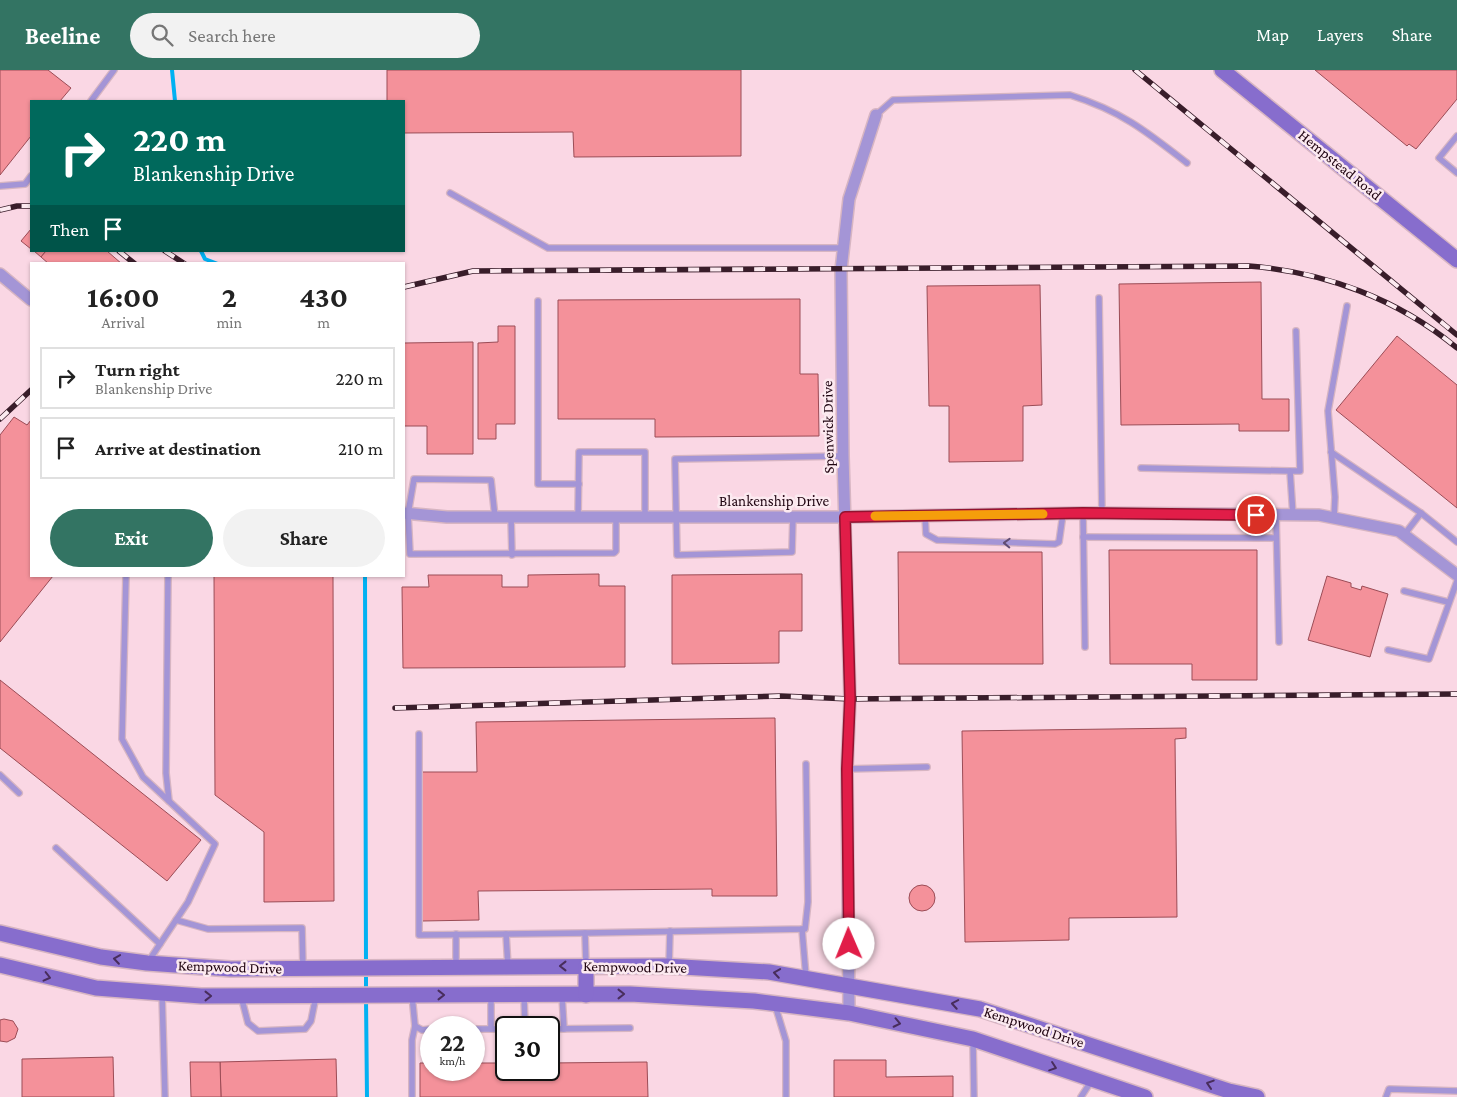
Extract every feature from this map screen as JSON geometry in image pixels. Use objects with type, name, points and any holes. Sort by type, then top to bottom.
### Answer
[{"type":"main road","name":"Hempstead Road","points":[[1222,70],[1457,260]]},
{"type":"main road","name":"Kempwood Drive","points":[[0,934],[100,957],[147,963],[231,969],[669,966],[769,972],[980,1009],[1220,1088],[1257,1097]]},
{"type":"main road","name":"Kempwood Drive","points":[[0,965],[96,988],[201,996],[630,994],[774,1003],[849,1013],[973,1039],[1145,1097]]},
{"type":"main road","points":[[586,966],[586,994]]},
{"type":"main road","points":[[303,968],[310,996]]},
{"type":"street","name":"Spenwick Drive","points":[[849,1013],[847,769],[850,698],[843,456],[841,270],[849,199],[876,115]]},
{"type":"street","points":[[0,274],[30,299]]},
{"type":"street","name":"Blankenship Drive","points":[[406,513],[447,517],[845,517],[1083,513],[1319,515],[1399,531],[1457,575]]},
{"type":"lane","points":[[92,100],[114,70]]},
{"type":"lane","points":[[876,115],[893,100],[1070,95],[1097,103],[1137,124],[1187,163]]},
{"type":"lane","points":[[1457,136],[1439,158],[1457,173]]},
{"type":"lane","points":[[0,186],[26,184],[30,178]]},
{"type":"lane","points":[[450,193],[548,248],[844,248]]},
{"type":"lane","points":[[1099,298],[1102,514]]},
{"type":"lane","points":[[538,301],[538,484],[579,484]]},
{"type":"lane","points":[[1334,518],[1335,497],[1328,411],[1347,306]]},
{"type":"lane","points":[[1141,468],[1300,471],[1296,331]]},
{"type":"lane","points":[[578,517],[580,452],[645,452],[645,517]]},
{"type":"lane","points":[[1332,452],[1421,513],[1457,542]]},
{"type":"lane","points":[[793,516],[792,552],[677,554],[675,459],[843,456]]},
{"type":"lane","points":[[1290,471],[1293,515]]},
{"type":"lane","points":[[495,516],[492,480],[414,479],[406,513],[409,552],[411,555],[614,553],[616,551],[616,517]]},
{"type":"lane","points":[[1083,513],[1085,647]]},
{"type":"lane","points":[[1404,535],[1421,513]]},
{"type":"lane","points":[[925,516],[926,534],[937,540],[1055,544],[1059,542],[1063,514]]},
{"type":"lane","points":[[1276,515],[1278,642]]},
{"type":"lane","points":[[511,517],[512,555]]},
{"type":"lane","points":[[1083,537],[1276,538]]},
{"type":"lane","points":[[126,577],[122,739],[143,777],[215,844],[188,902],[147,963]]},
{"type":"lane","points":[[168,577],[166,773],[169,801]]},
{"type":"lane","points":[[1388,650],[1429,659],[1448,602],[1457,582]]},
{"type":"lane","points":[[1404,591],[1448,602]]},
{"type":"lane","points":[[419,734],[419,935],[805,929],[808,902],[806,764]]},
{"type":"lane","points":[[847,769],[927,767]]},
{"type":"lane","points":[[0,775],[19,793]]},
{"type":"lane","points":[[56,848],[160,944]]},
{"type":"lane","points":[[176,920],[208,929],[302,928],[303,968]]},
{"type":"lane","points":[[802,929],[806,977]]},
{"type":"lane","points":[[669,966],[670,931]]},
{"type":"lane","points":[[586,933],[586,966]]},
{"type":"lane","points":[[456,934],[456,967]]},
{"type":"lane","points":[[506,934],[508,967]]},
{"type":"lane","points":[[162,993],[165,1097]]},
{"type":"lane","points":[[412,995],[415,1026],[412,1040],[412,1097]]},
{"type":"lane","points":[[491,995],[491,1029]]},
{"type":"lane","points":[[524,995],[525,1016]]},
{"type":"lane","points":[[562,995],[564,1029]]},
{"type":"lane","points":[[241,996],[248,1023],[258,1031],[305,1029],[310,1021],[310,996]]},
{"type":"lane","points":[[774,1003],[786,1041],[786,1097]]},
{"type":"lane","points":[[415,1026],[420,1029]]},
{"type":"lane","points":[[560,1029],[630,1028]]},
{"type":"lane","points":[[485,1029],[495,1029]]},
{"type":"lane","points":[[973,1039],[974,1097]]},
{"type":"lane","points":[[1081,1097],[1092,1080]]},
{"type":"lane","points":[[1386,1097],[1389,1089],[1457,1090]]},
{"type":"building","points":[[0,70],[48,70],[71,88],[61,100],[30,100],[30,137],[0,175]]},
{"type":"building","points":[[387,70],[741,70],[741,156],[574,157],[573,132],[405,133],[405,100],[387,100]]},
{"type":"building","points":[[1315,70],[1457,70],[1457,99],[1416,149],[1409,144],[1407,146]]},
{"type":"building","points":[[30,230],[30,248],[21,241]]},
{"type":"building","points":[[35,252],[45,252],[41,257]]},
{"type":"building","points":[[45,252],[108,252],[120,262],[47,262],[41,257]]},
{"type":"building","points":[[1261,282],[1262,399],[1289,399],[1289,431],[1239,431],[1239,424],[1121,425],[1119,284]]},
{"type":"building","points":[[1040,285],[1042,405],[1023,406],[1023,461],[949,462],[949,406],[929,406],[927,286]]},
{"type":"building","points":[[800,299],[800,374],[818,374],[819,436],[655,437],[655,419],[558,419],[558,300]]},
{"type":"building","points":[[498,326],[515,326],[515,424],[496,424],[496,439],[478,439],[478,343],[498,342]]},
{"type":"building","points":[[1397,336],[1457,385],[1457,508],[1336,410]]},
{"type":"building","points":[[473,342],[473,454],[427,454],[427,426],[405,426],[405,343]]},
{"type":"building","points":[[14,417],[27,425],[30,421],[30,577],[52,577],[0,642],[0,435]]},
{"type":"building","points":[[1109,550],[1257,550],[1257,680],[1192,680],[1192,664],[1110,664]]},
{"type":"building","points":[[898,552],[1042,552],[1043,664],[899,664]]},
{"type":"building","points":[[599,574],[599,586],[625,586],[625,667],[403,668],[402,587],[429,587],[428,575],[502,575],[502,587],[528,587],[528,575]]},
{"type":"building","points":[[802,574],[802,631],[779,631],[779,663],[672,664],[672,575]]},
{"type":"building","points":[[1327,576],[1351,583],[1351,587],[1361,590],[1362,586],[1388,594],[1370,657],[1308,640]]},
{"type":"building","points":[[214,577],[333,577],[334,901],[264,902],[264,832],[215,795]]},
{"type":"building","points":[[0,680],[201,840],[167,881],[0,748]]},
{"type":"building","points":[[775,718],[777,896],[712,896],[712,889],[478,891],[479,920],[422,921],[420,772],[477,772],[476,722]]},
{"type":"building","points":[[1186,728],[1186,738],[1175,739],[1177,917],[1069,918],[1069,940],[965,942],[962,731]]},
{"type":"building","points":[[922,885],[932,888],[935,898],[932,908],[922,911],[912,908],[909,898],[912,888]]},
{"type":"building","points":[[0,1020],[13,1021],[18,1029],[15,1038],[7,1042],[0,1041]]},
{"type":"building","points":[[113,1057],[114,1097],[22,1097],[22,1059]]},
{"type":"building","points":[[336,1059],[337,1097],[221,1097],[220,1062]]},
{"type":"building","points":[[834,1060],[886,1060],[886,1077],[953,1076],[953,1097],[834,1097]]},
{"type":"building","points":[[190,1062],[220,1062],[221,1097],[191,1097]]},
{"type":"building","points":[[647,1062],[648,1097],[420,1097],[420,1081],[485,1081],[485,1063],[495,1063],[495,1081],[560,1081],[560,1063]]},
{"type":"waterway","points":[[172,70],[175,100]]},
{"type":"waterway","points":[[202,252],[205,259],[213,262]]},
{"type":"waterway","points":[[365,577],[366,965]]},
{"type":"waterway","points":[[366,972],[366,992]]},
{"type":"waterway","points":[[366,999],[367,1097]]},
{"type":"railway","points":[[1135,70],[1457,335]]},
{"type":"railway","points":[[0,210],[17,206],[30,206]]},
{"type":"railway","points":[[120,252],[133,262]]},
{"type":"railway","points":[[167,252],[182,262]]},
{"type":"railway","points":[[405,287],[473,271],[1249,266],[1305,274],[1359,291],[1410,315],[1457,348]]},
{"type":"railway","points":[[0,419],[30,391]]},
{"type":"railway","points":[[395,708],[781,696],[850,699],[1457,694]]},
{"type":"slow traffic","points":[[875,516],[1043,514]]},
{"type":"route","points":[[849,944],[847,769],[850,698],[845,517],[1083,513],[1256,515]]}]
